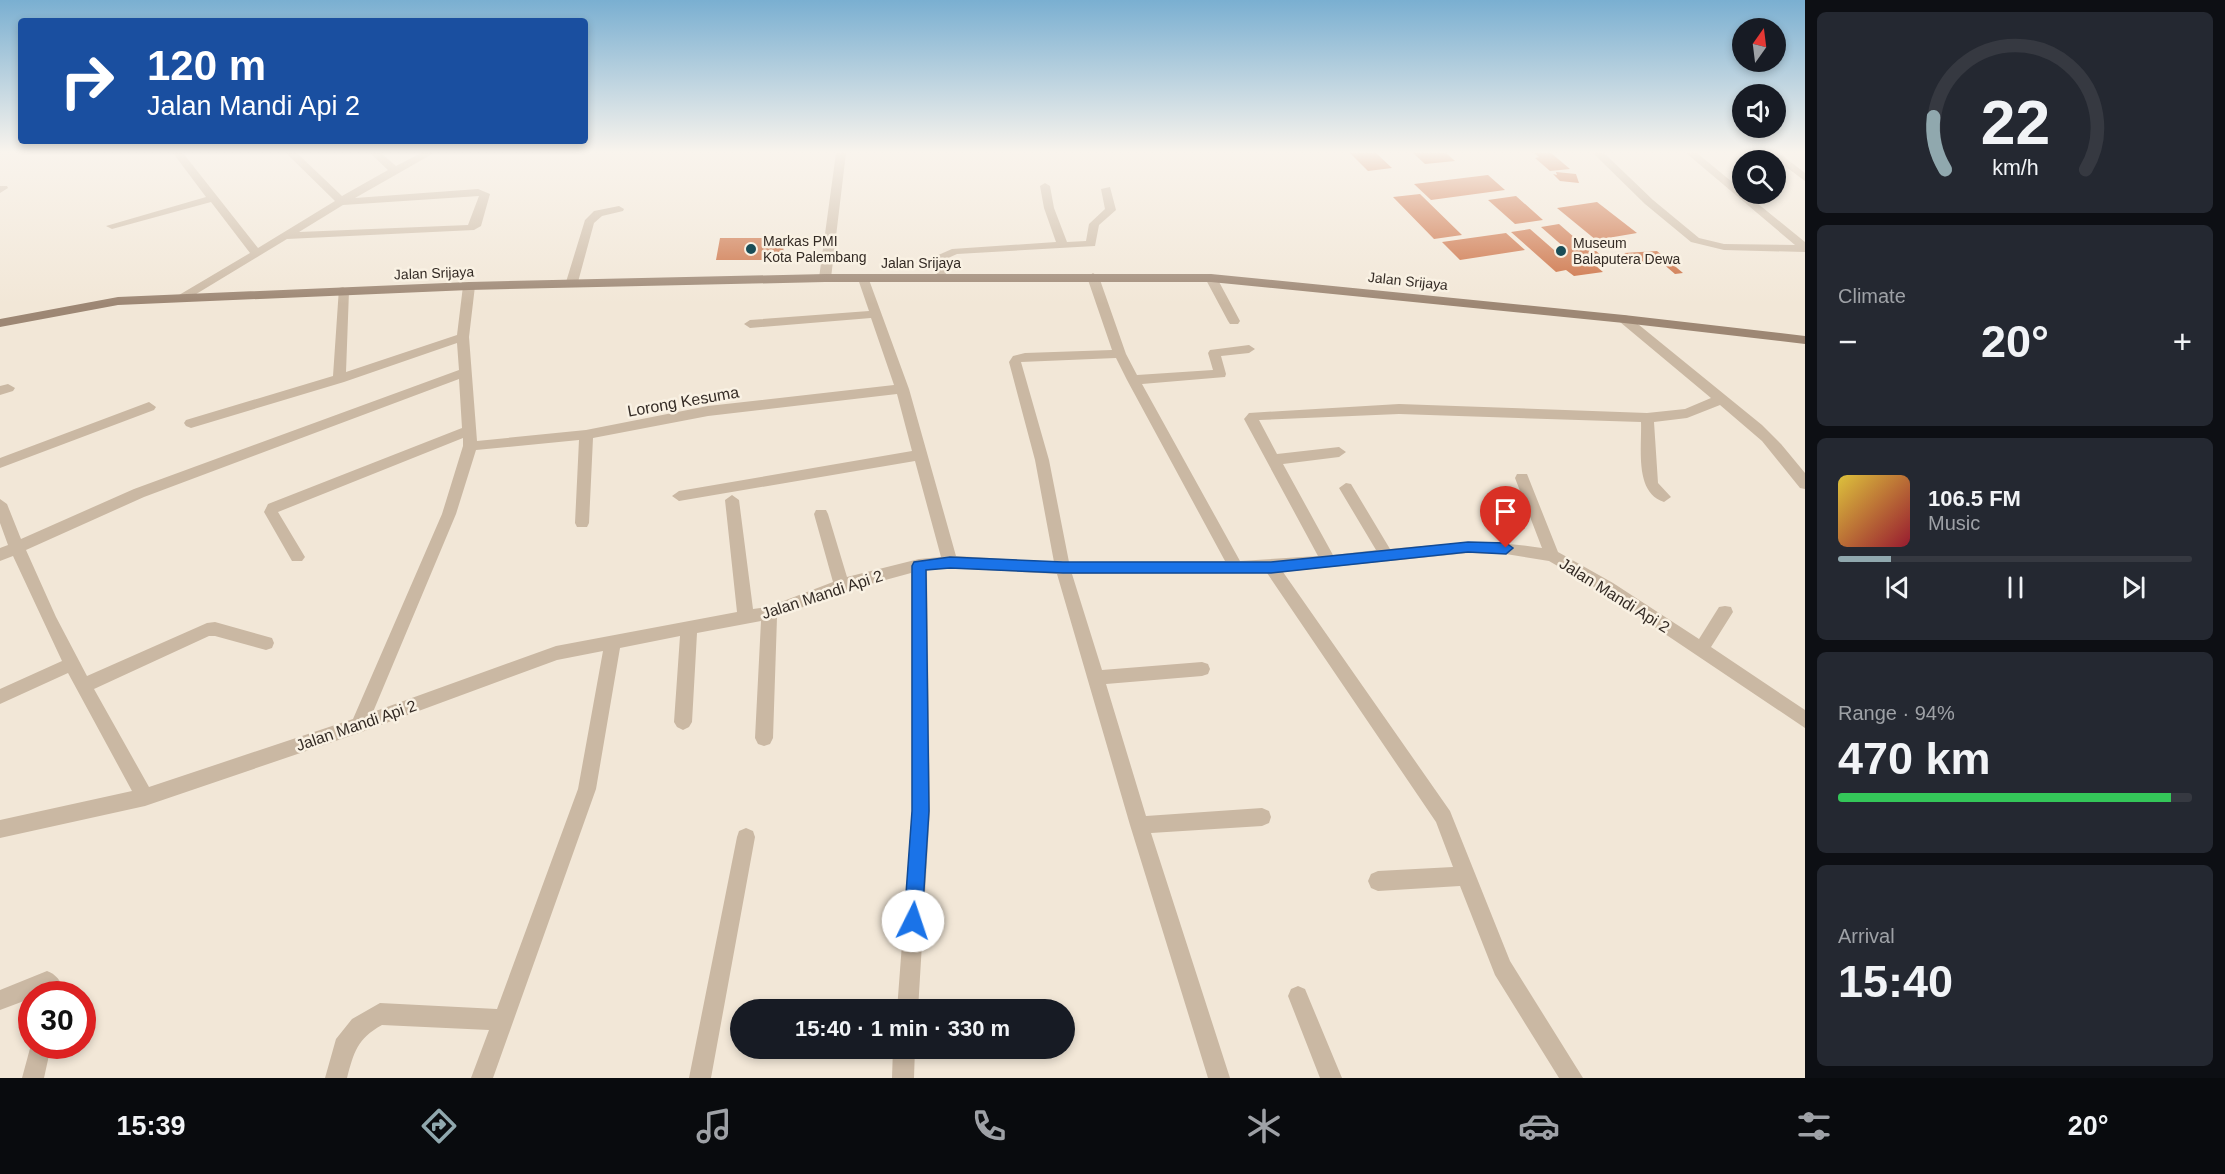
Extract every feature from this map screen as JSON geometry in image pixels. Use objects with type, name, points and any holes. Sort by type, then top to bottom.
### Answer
[{"type":"street","points":[[112,226],[194,203]]},
{"type":"street","points":[[217,203],[255,252]]},
{"type":"street","points":[[183,298],[255,252],[340,203]]},
{"type":"street","points":[[285,236],[470,228],[475,226],[482,203]]},
{"type":"street","points":[[825,278],[835,203]]},
{"type":"street","points":[[1048,203],[1063,246]]},
{"type":"street","points":[[941,278],[940,261],[942,256],[948,253],[1092,244],[1094,224],[1111,210],[1109,203]]},
{"type":"street","points":[[1651,203],[1695,240],[1724,247],[1805,249]]},
{"type":"street","points":[[1751,203],[1805,249]]},
{"type":"street","points":[[572,282],[589,222],[598,213],[619,209]]},
{"type":"street","points":[[1093,277],[1120,354],[1235,566]]},
{"type":"street","name":"Jalan Srijaya","points":[[0,323],[118,302],[572,282],[825,278],[1211,278],[1624,319],[1805,340]]},
{"type":"street","points":[[1211,278],[1234,321]]},
{"type":"street","points":[[864,279],[902,389],[950,562]]},
{"type":"street","points":[[359,725],[449,514],[470,446],[463,337],[469,286]]},
{"type":"street","points":[[339,379],[343,291]]},
{"type":"street","points":[[750,324],[876,314]]},
{"type":"street","points":[[1624,319],[1767,435],[1781,450],[1805,484]]},
{"type":"street","points":[[191,423],[339,379],[463,337]]},
{"type":"street","points":[[1133,380],[1220,374],[1214,353],[1249,349]]},
{"type":"street","points":[[1120,354],[1025,357],[1017,358],[1015,363],[1042,460],[1063,568],[1139,825],[1219,1078]]},
{"type":"street","points":[[0,555],[139,494],[465,372]]},
{"type":"street","name":"Lorong Kesuma","points":[[470,446],[586,435],[708,411],[902,389]]},
{"type":"street","points":[[1328,560],[1251,419],[1254,416],[1408,409],[1647,418],[1687,413],[1721,399]]},
{"type":"street","points":[[0,463],[149,407]]},
{"type":"street","points":[[1647,418],[1651,484],[1664,497]]},
{"type":"street","points":[[297,557],[271,512],[273,508],[469,430]]},
{"type":"street","points":[[582,522],[586,435]]},
{"type":"street","points":[[1273,460],[1339,452]]},
{"type":"street","points":[[679,496],[921,455]]},
{"type":"street","points":[[1522,478],[1530,504],[1541,525],[1552,556]]},
{"type":"street","points":[[1346,488],[1386,555]]},
{"type":"street","points":[[732,500],[746,617]]},
{"type":"street","points":[[0,504],[16,548],[82,686],[145,797]]},
{"type":"street","points":[[821,514],[842,585]]},
{"type":"street","name":"Jalan Mandi Api 2","points":[[0,829],[145,797],[359,725],[556,652],[769,613],[842,585],[919,566],[950,562],[1063,568],[1271,567],[1468,547],[1506,548],[1552,556],[1607,587],[1805,720]]},
{"type":"street","points":[[908,999],[921,811],[919,566]]},
{"type":"street","points":[[1271,567],[1443,817],[1502,968],[1572,1078]]},
{"type":"street","points":[[1701,649],[1725,612]]},
{"type":"street","points":[[764,738],[769,613]]},
{"type":"street","points":[[683,722],[689,627]]},
{"type":"street","points":[[82,686],[207,630],[215,629],[266,644]]},
{"type":"street","points":[[482,1078],[587,789],[614,641]]},
{"type":"street","points":[[0,697],[72,664]]},
{"type":"street","points":[[1095,678],[1202,669]]},
{"type":"street","points":[[1139,825],[1262,817]]},
{"type":"street","points":[[700,1078],[746,837]]},
{"type":"street","points":[[1378,881],[1467,876]]},
{"type":"street","points":[[0,1000],[18,993]]},
{"type":"street","points":[[1298,996],[1331,1078]]},
{"type":"street","points":[[336,1078],[344,1047],[359,1026],[380,1014],[502,1020]]},
{"type":"street","points":[[33,1078],[37,1059]]},
{"type":"street","points":[[903,1078],[904,1059]]},
{"type":"building","points":[[1399,203],[1430,203],[1462,235],[1434,239]]},
{"type":"building","name":"Museum Balaputera Dewa","points":[[1492,203],[1524,203],[1543,220],[1515,224]]},
{"type":"building","name":"Museum Balaputera Dewa","points":[[1599,203],[1637,233],[1596,240],[1557,208]]},
{"type":"building","name":"Museum Balaputera Dewa","points":[[1559,224],[1591,252],[1596,251],[1611,264],[1596,266],[1603,272],[1574,276],[1566,270],[1556,272],[1511,232],[1530,229],[1554,250],[1565,248],[1541,227]]},
{"type":"building","name":"Museum Balaputera Dewa","points":[[1506,233],[1525,250],[1460,260],[1442,242]]},
{"type":"building","name":"Markas PMI Kota Palembang","points":[[720,238],[784,238],[783,260],[716,260]]},
{"type":"building","points":[[1657,251],[1683,273],[1675,274],[1661,262],[1635,263],[1624,253]]},
{"type":"place","name":"Markas PMI Kota Palembang","points":[[751,249]]},
{"type":"place","name":"Museum Balaputera Dewa","points":[[1561,251]]},
{"type":"route","points":[[913,921],[921,811],[919,566],[950,562],[1063,568],[1271,567],[1468,547],[1506,548]]}]
